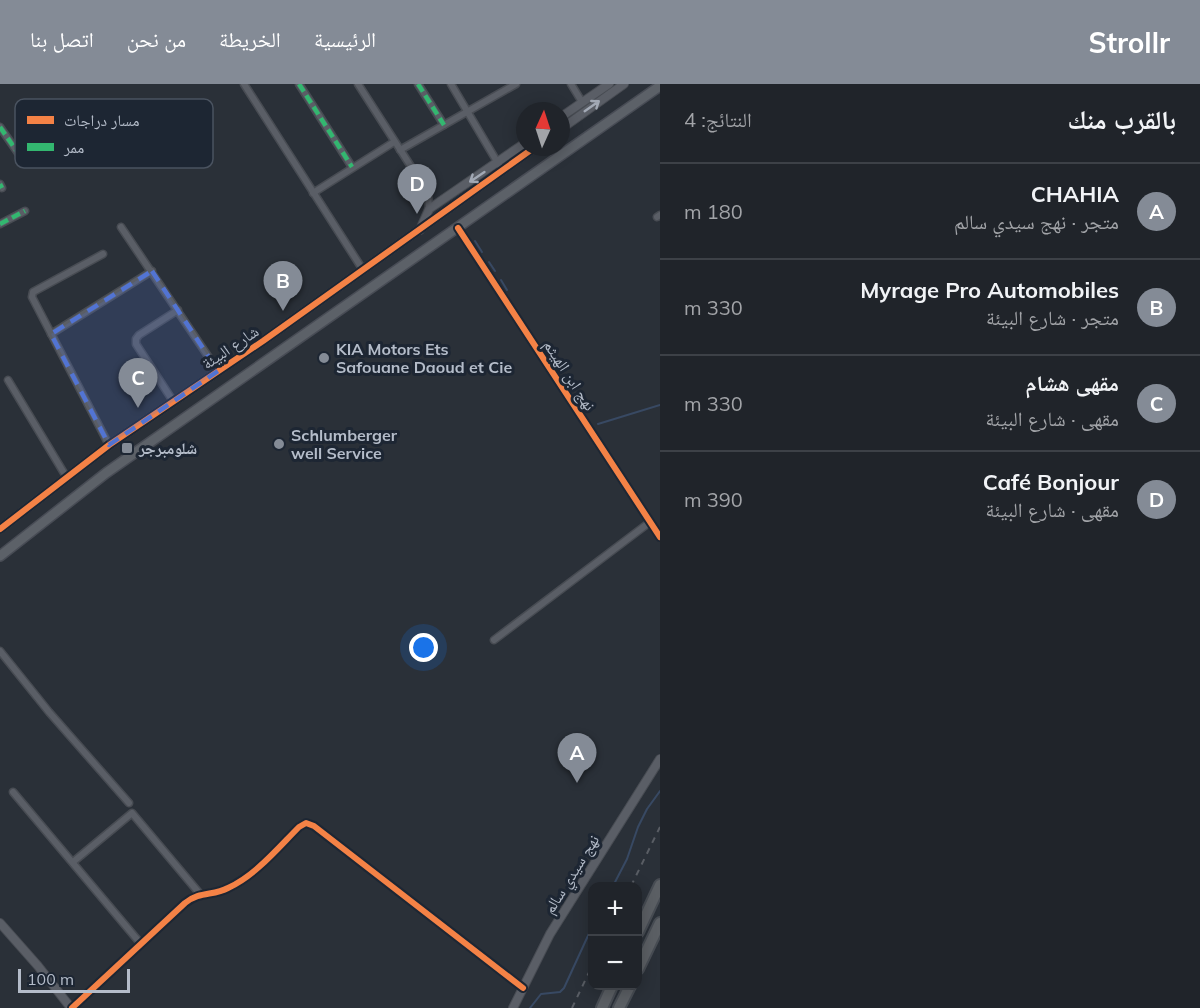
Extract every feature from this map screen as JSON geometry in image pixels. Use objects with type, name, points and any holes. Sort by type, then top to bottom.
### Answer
[{"type":"highway","points":[[642,923],[660,885]]},
{"type":"highway","points":[[642,961],[660,923]]},
{"type":"highway","points":[[602,1008],[610,990]]},
{"type":"highway","points":[[619,1008],[628,990]]},
{"type":"main road","points":[[0,556],[106,473],[660,87]]},
{"type":"street","points":[[244,84],[363,270]]},
{"type":"street","points":[[298,84],[352,167]]},
{"type":"street","points":[[358,84],[428,193],[428,224]]},
{"type":"street","points":[[418,84],[444,125]]},
{"type":"street","points":[[451,84],[500,166]]},
{"type":"street","points":[[400,150],[516,84]]},
{"type":"street","points":[[571,84],[582,102]]},
{"type":"street","points":[[570,111],[609,84]]},
{"type":"street","points":[[570,123],[624,84]]},
{"type":"street","points":[[0,127],[15,149]]},
{"type":"street","points":[[313,193],[394,142]]},
{"type":"street","name":"شارع البيئة","points":[[0,529],[109,445],[419,231],[516,151]]},
{"type":"street","name":"شارع البيئة","points":[[429,209],[518,156]]},
{"type":"street","points":[[419,231],[429,209]]},
{"type":"street","points":[[0,224],[25,211]]},
{"type":"street","points":[[121,227],[218,371]]},
{"type":"street","name":"نهج ابن الهيثم","points":[[458,228],[660,537]]},
{"type":"street","points":[[103,254],[33,292],[32,297],[109,445]]},
{"type":"street","points":[[51,334],[152,271]]},
{"type":"street","points":[[173,401],[136,344],[136,339],[178,310]]},
{"type":"street","points":[[8,380],[67,478]]},
{"type":"street","points":[[494,640],[650,522]]},
{"type":"street","points":[[0,651],[49,712],[129,803]]},
{"type":"street","name":"نهج سيدي سالم","points":[[513,1008],[550,934],[660,759]]},
{"type":"street","points":[[13,792],[141,944]]},
{"type":"street","points":[[73,862],[132,813],[200,894]]},
{"type":"street","points":[[0,923],[72,1008],[184,903],[200,894],[231,887],[271,855],[299,826],[309,824],[523,987]]},
{"type":"highlighted area","points":[[152,271],[218,371],[109,445],[51,334]]},
{"type":"waterway","points":[[475,241],[482,252]]},
{"type":"waterway","points":[[489,262],[495,271]]},
{"type":"waterway","points":[[501,280],[507,290]]},
{"type":"waterway","points":[[598,424],[660,405]]},
{"type":"waterway","points":[[615,882],[627,859],[638,827],[660,791]]},
{"type":"waterway","points":[[530,1008],[541,994],[560,992],[564,988],[588,936]]},
{"type":"railway","points":[[633,882],[660,827]]},
{"type":"railway","points":[[572,1008],[588,974]]},
{"type":"marked path","points":[[299,84],[352,167]]},
{"type":"marked path","points":[[418,84],[444,125]]},
{"type":"marked path","points":[[0,127],[15,149]]},
{"type":"marked path","points":[[0,184],[2,188]]},
{"type":"marked path","points":[[0,224],[25,211]]},
{"type":"cycle path","points":[[0,529],[109,445],[263,341],[522,156]]},
{"type":"cycle path","points":[[458,228],[660,537]]},
{"type":"cycle path","points":[[72,1008],[185,903],[238,883],[257,869],[299,827],[306,823],[314,826],[523,988]]},
{"type":"place","name":"Café Bonjour","points":[[417,214]]},
{"type":"place","name":"Myrage Pro Automobiles","points":[[283,311]]},
{"type":"place","name":"KIA Motors Ets Safouane Daoud et Cie","points":[[324,358]]},
{"type":"place","name":"مقهى هشام","points":[[138,408]]},
{"type":"place","name":"Schlumberger well Service","points":[[279,444]]},
{"type":"place","name":"شلومبرجر","points":[[127,448]]},
{"type":"place","name":"CHAHIA","points":[[577,783]]}]
